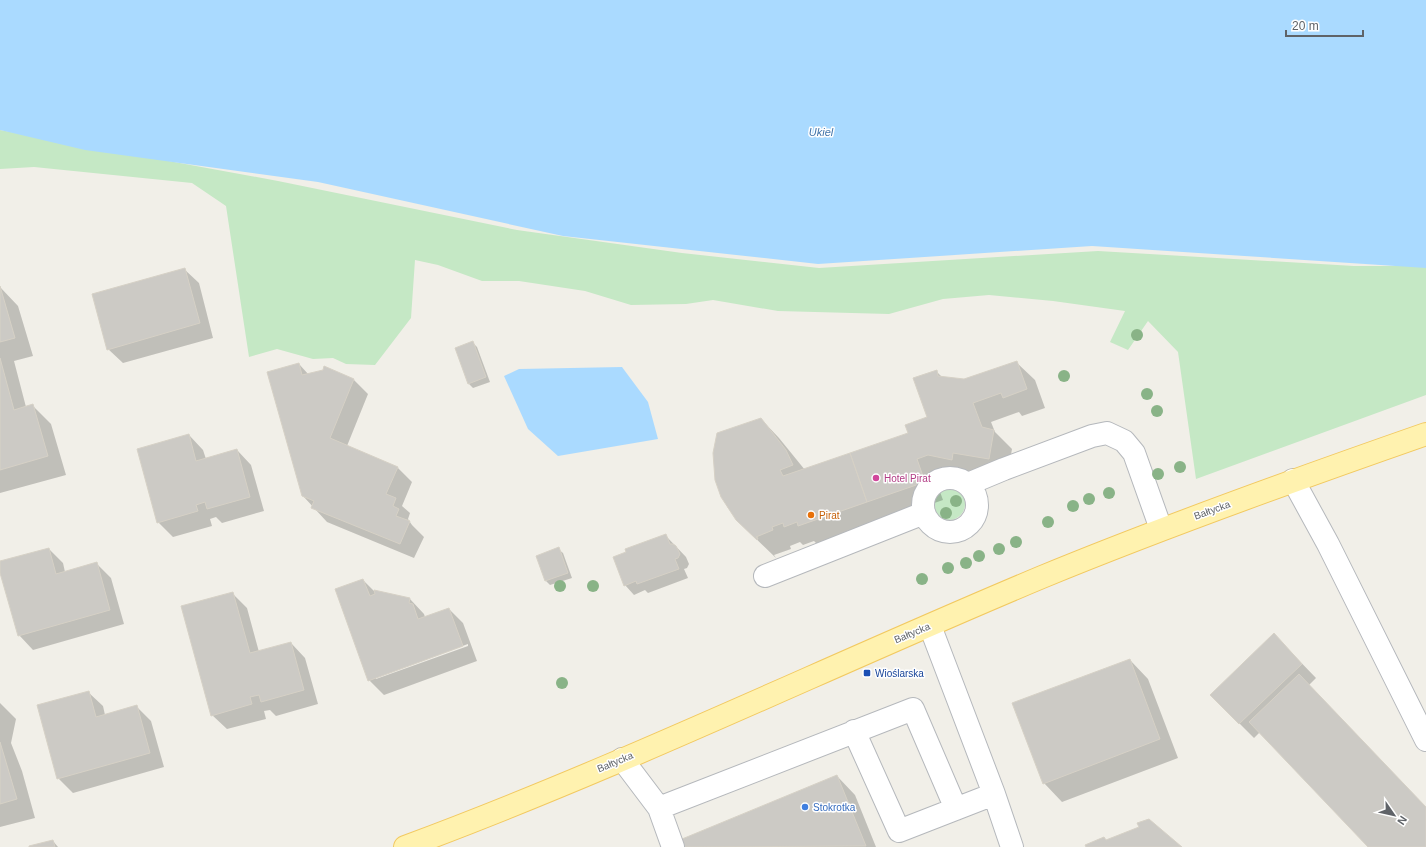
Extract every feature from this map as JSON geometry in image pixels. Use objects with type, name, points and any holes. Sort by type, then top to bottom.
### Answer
[{"type":"main road","name":"Bałtycka","points":[[405,847],[502,809],[622,759],[1043,577],[1161,529],[1293,480],[1426,434]]},
{"type":"street","points":[[968,484],[1084,439],[1107,433],[1124,441],[1134,452],[1161,529]]},
{"type":"street","points":[[943,478],[961,479],[974,491],[977,500],[975,518],[969,525],[957,531],[944,532],[932,524],[924,513],[924,496],[935,482],[943,478]]},
{"type":"street","points":[[1293,480],[1328,544],[1426,740]]},
{"type":"street","points":[[765,576],[924,513]]},
{"type":"street","points":[[930,626],[994,794],[1012,847]]},
{"type":"street","points":[[659,808],[913,709],[956,809]]},
{"type":"street","points":[[854,732],[899,831],[994,794]]},
{"type":"street","points":[[622,759],[659,808],[673,847]]},
{"type":"green space","points":[[0,130],[278,181],[517,230],[682,253],[819,268],[1098,251],[1354,266],[1426,266],[1426,395],[1196,479],[1178,352],[1148,321],[1128,350],[1110,342],[1125,311],[1053,301],[989,295],[943,299],[889,314],[778,311],[713,300],[686,304],[631,305],[585,291],[519,281],[482,281],[438,265],[415,260],[411,318],[375,365],[346,364],[333,358],[313,359],[277,349],[249,357],[226,206],[192,183],[34,167],[0,169]]},
{"type":"green space","points":[[946,488],[952,488],[962,495],[965,504],[964,510],[958,517],[952,520],[946,520],[936,513],[933,507],[933,501],[940,491]]},
{"type":"water","name":"Ukiel","points":[[0,0],[1426,0],[1426,268],[1092,246],[818,264],[563,236],[318,182],[85,150],[0,130]]},
{"type":"water","points":[[622,367],[648,402],[658,439],[558,456],[528,429],[504,376],[519,369]]},
{"type":"building","points":[[185,268],[200,323],[107,350],[92,294]]},
{"type":"building","points":[[0,286],[15,338],[0,342]]},
{"type":"building","points":[[473,341],[486,377],[468,384],[455,348]]},
{"type":"building","points":[[0,358],[14,410],[33,404],[48,456],[0,470]]},
{"type":"building","points":[[1017,361],[1027,389],[1003,398],[1001,393],[973,403],[982,427],[994,430],[989,459],[953,453],[952,460],[928,455],[917,459],[925,482],[867,502],[850,453],[908,433],[905,425],[927,417],[913,378],[937,370],[938,376],[964,379]]},
{"type":"building","points":[[299,363],[302,375],[323,370],[324,366],[354,379],[330,438],[398,467],[386,494],[396,498],[393,506],[399,509],[396,516],[410,521],[400,544],[311,508],[314,501],[302,496],[267,372]]},
{"type":"building","points":[[761,418],[786,450],[793,465],[780,470],[783,476],[850,453],[867,502],[798,526],[797,522],[784,527],[783,523],[772,527],[773,530],[756,537],[758,538],[757,540],[736,520],[721,497],[715,480],[713,453],[717,433]]},
{"type":"building","points":[[189,434],[196,461],[237,449],[250,497],[207,509],[205,502],[196,505],[198,511],[157,523],[137,449]]},
{"type":"building","points":[[666,534],[670,544],[676,546],[680,554],[678,558],[675,559],[679,569],[637,584],[636,581],[624,586],[613,557],[626,552],[625,549]]},
{"type":"building","points":[[559,547],[568,573],[545,581],[536,556]]},
{"type":"building","points":[[49,548],[56,574],[97,562],[110,610],[18,636],[0,573],[0,561]]},
{"type":"building","points":[[363,579],[370,596],[375,594],[374,590],[410,598],[409,603],[413,604],[418,619],[449,608],[463,646],[368,681],[335,589]]},
{"type":"building","points":[[233,592],[250,653],[291,642],[304,690],[261,702],[259,695],[250,697],[252,704],[211,716],[181,606]]},
{"type":"building","points":[[1274,633],[1302,664],[1239,724],[1210,695]]},
{"type":"building","points":[[1130,659],[1160,739],[1043,784],[1012,703]]},
{"type":"building","points":[[1299,674],[1426,807],[1426,847],[1368,847],[1249,722]]},
{"type":"building","points":[[89,691],[96,717],[137,705],[150,753],[57,779],[37,705]]},
{"type":"building","points":[[0,742],[17,799],[0,804]]},
{"type":"building","name":"Stokrotka","points":[[837,775],[866,846],[685,847],[682,839]]},
{"type":"building","points":[[1149,819],[1182,847],[1086,847],[1085,845],[1104,837],[1106,840],[1139,827],[1137,823]]},
{"type":"building","points":[[53,840],[55,847],[29,847],[29,846]]},
{"type":"place","name":"Hotel Pirat","points":[[876,478]]},
{"type":"place","name":"Pirat","points":[[811,515]]},
{"type":"place","name":"Wioślarska","points":[[867,673]]},
{"type":"place","name":"Stokrotka","points":[[805,807]]}]
